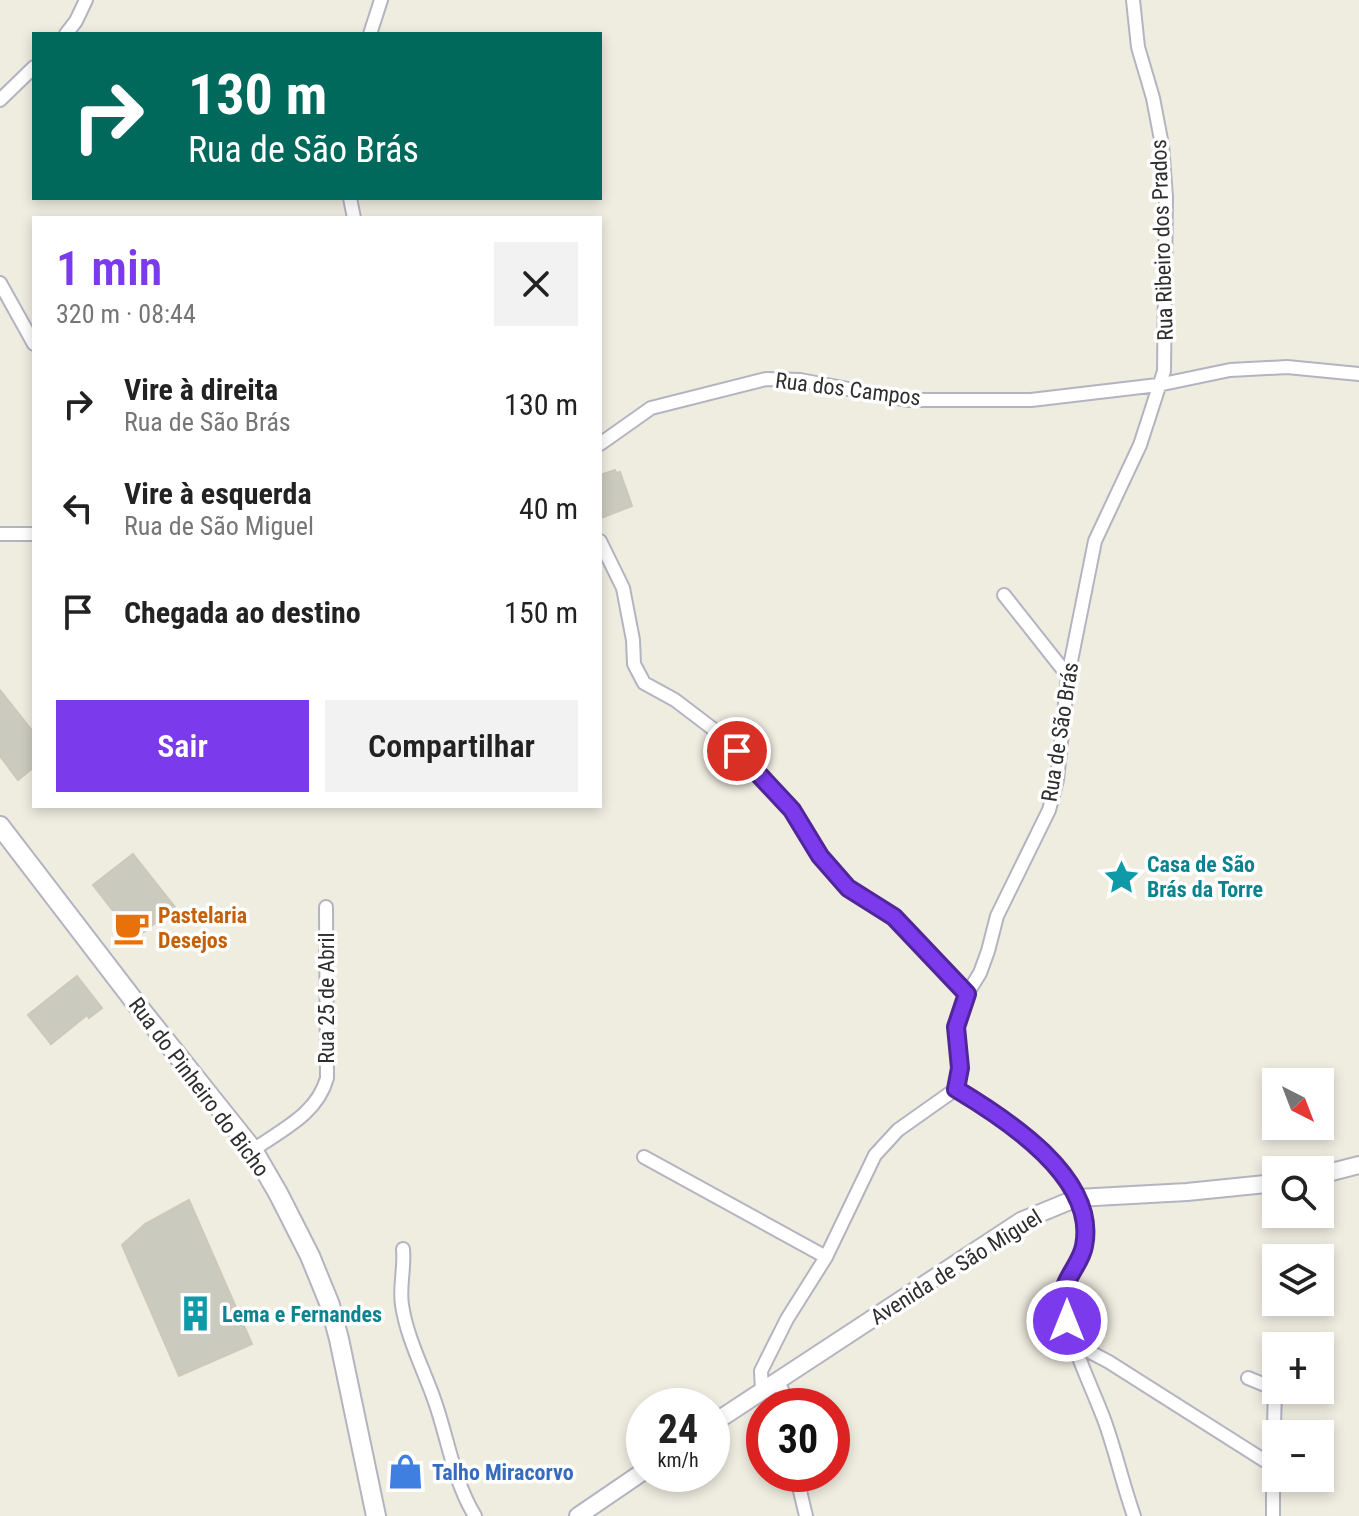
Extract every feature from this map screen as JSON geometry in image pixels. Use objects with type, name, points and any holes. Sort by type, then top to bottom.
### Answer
[{"type":"main road","name":"Rua do Pinheiro do Bicho","points":[[0,826],[253,1150],[310,1256],[330,1305],[376,1516]]},
{"type":"street","points":[[68,32],[86,0]]},
{"type":"street","points":[[371,32],[381,0]]},
{"type":"street","name":"Rua Ribeiro dos Prados","points":[[1133,0],[1138,47],[1158,119],[1166,197],[1166,348],[1164,371],[1158,385]]},
{"type":"street","points":[[0,100],[32,69]]},
{"type":"street","points":[[0,283],[32,340]]},
{"type":"street","name":"Rua dos Campos","points":[[602,443],[651,408],[766,379],[800,380],[907,400],[1031,400],[1158,385],[1230,370],[1287,367],[1359,374]]},
{"type":"street","name":"Rua de São Brás","points":[[956,1089],[960,1068],[956,1027],[967,994],[984,962],[997,916],[1049,810],[1057,780],[1068,676],[1095,541],[1140,445],[1158,385]]},
{"type":"street","points":[[0,534],[32,534]]},
{"type":"street","points":[[602,545],[623,588],[633,640],[634,664],[644,683],[675,700],[721,735],[754,766],[792,810],[820,856],[848,888],[894,917],[967,994]]},
{"type":"street","points":[[1004,595],[1068,676]]},
{"type":"street","name":"Rua 25 de Abril","points":[[253,1150],[309,1111],[322,1095],[327,1078],[326,907]]},
{"type":"street","points":[[762,1388],[761,1371],[787,1319],[826,1257],[875,1155],[898,1130],[956,1089],[993,1112],[1038,1147],[1077,1198],[1086,1223],[1084,1249],[1063,1295],[1067,1321],[1085,1378],[1105,1421],[1134,1516]]},
{"type":"street","points":[[644,1157],[826,1257]]},
{"type":"street","points":[[1334,1171],[1359,1165]]},
{"type":"street","name":"Avenida de São Miguel","points":[[765,1388],[1021,1221],[1077,1198],[1262,1185]]},
{"type":"street","points":[[403,1249],[400,1283],[407,1330],[435,1401],[464,1498],[475,1516]]},
{"type":"street","points":[[1077,1345],[1262,1459]]},
{"type":"street","points":[[1248,1378],[1275,1389],[1274,1420]]},
{"type":"street","points":[[777,1380],[781,1388]]},
{"type":"street","points":[[578,1516],[626,1483]]},
{"type":"street","points":[[800,1492],[806,1516]]},
{"type":"street","points":[[1273,1492],[1273,1516]]},
{"type":"building","points":[[615,470],[616,473],[620,472],[632,506],[602,518],[602,474]]},
{"type":"building","points":[[0,690],[32,730],[32,769],[18,780],[0,756]]},
{"type":"building","points":[[133,854],[175,907],[135,939],[93,885]]},
{"type":"building","points":[[77,976],[102,1008],[89,1018],[87,1015],[51,1044],[28,1015]]},
{"type":"building","name":"Lema e Fernandes","points":[[189,1200],[252,1344],[179,1376],[122,1245],[145,1224]]},
{"type":"place","name":"Casa de São Brás da Torre","points":[[1121,877]]},
{"type":"place","name":"Pastelaria Desejos","points":[[132,928]]},
{"type":"place","name":"Lema e Fernandes","points":[[196,1314]]},
{"type":"place","name":"Talho Miracorvo","points":[[406,1472]]},
{"type":"route","points":[[737,751],[792,810],[820,856],[848,888],[894,917],[967,994],[956,1027],[960,1068],[956,1089],[1013,1126],[1038,1147],[1077,1198],[1086,1223],[1084,1249],[1063,1295],[1067,1321]]}]
